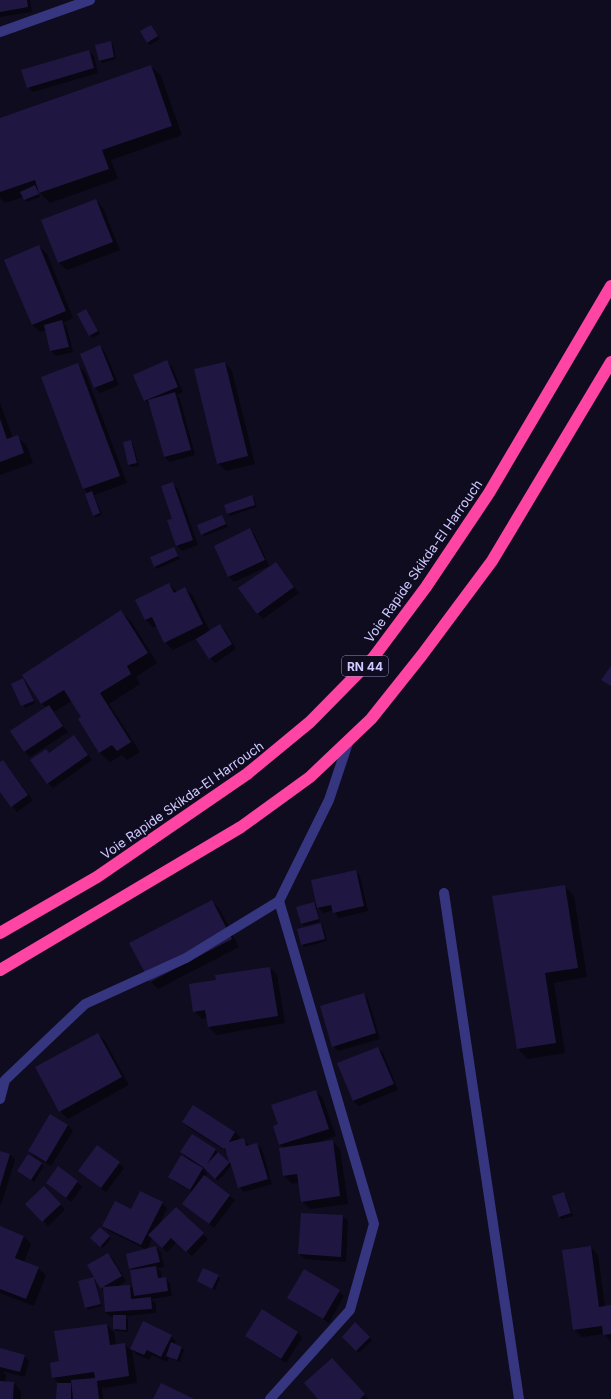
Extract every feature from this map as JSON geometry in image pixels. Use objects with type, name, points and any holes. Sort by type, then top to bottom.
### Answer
[{"type":"highway","name":"Voie Rapide Skikda-El Harrouch","points":[[0,933],[96,877],[247,774],[310,722],[373,658],[426,587],[489,493],[611,286]]},
{"type":"highway","name":"RN 44","points":[[0,970],[241,827],[310,777],[350,740],[371,719],[422,655],[492,561],[611,362]]},
{"type":"street","points":[[0,32],[90,0]]},
{"type":"street","points":[[0,1099],[5,1080],[85,1004],[186,958],[279,901],[329,800],[350,740]]},
{"type":"street","points":[[444,893],[519,1399]]},
{"type":"street","points":[[270,1399],[350,1310],[374,1224],[279,901]]},
{"type":"building","points":[[0,0],[27,0],[28,7],[0,12]]},
{"type":"building","points":[[151,25],[158,36],[147,43],[140,31]]},
{"type":"building","points":[[111,41],[114,57],[99,61],[95,45]]},
{"type":"building","points":[[89,50],[94,68],[27,88],[21,70]]},
{"type":"building","points":[[151,65],[172,126],[102,150],[109,169],[39,193],[35,180],[0,192],[0,118]]},
{"type":"building","points":[[35,185],[39,194],[24,200],[20,192]]},
{"type":"building","points":[[96,199],[113,242],[58,263],[41,220]]},
{"type":"building","points":[[39,245],[66,311],[32,325],[4,260]]},
{"type":"building","points":[[86,309],[98,331],[89,336],[77,314]]},
{"type":"building","points":[[62,320],[69,347],[50,351],[44,325]]},
{"type":"building","points":[[100,345],[114,380],[94,388],[80,354]]},
{"type":"building","points":[[167,360],[178,387],[144,401],[133,375]]},
{"type":"building","points":[[225,362],[248,456],[217,464],[194,369]]},
{"type":"building","points":[[78,363],[120,476],[83,489],[41,377]]},
{"type":"building","points":[[175,392],[191,450],[164,457],[148,400]]},
{"type":"building","points":[[0,419],[7,439],[18,435],[24,453],[0,462]]},
{"type":"building","points":[[131,440],[137,463],[128,465],[123,442]]},
{"type":"building","points":[[173,482],[193,540],[176,546],[167,520],[172,519],[161,486]]},
{"type":"building","points":[[92,491],[100,513],[93,516],[85,494]]},
{"type":"building","points":[[252,495],[255,505],[227,514],[224,505]]},
{"type":"building","points":[[222,515],[226,524],[201,535],[197,525]]},
{"type":"building","points":[[250,528],[265,560],[228,577],[214,546]]},
{"type":"building","points":[[174,547],[178,556],[154,567],[150,557]]},
{"type":"building","points":[[276,562],[294,587],[257,614],[238,588]]},
{"type":"building","points":[[169,583],[174,593],[185,587],[203,624],[164,643],[152,617],[145,620],[135,600]]},
{"type":"building","points":[[121,610],[148,653],[127,666],[131,674],[100,693],[131,742],[117,751],[112,745],[99,753],[78,719],[81,717],[64,690],[41,704],[22,675]]},
{"type":"building","points":[[220,624],[232,644],[209,659],[196,639]]},
{"type":"building","points":[[611,666],[611,686],[601,680]]},
{"type":"building","points":[[23,678],[34,701],[21,706],[11,684]]},
{"type":"building","points":[[49,705],[63,726],[24,752],[10,731]]},
{"type":"building","points":[[74,735],[88,755],[47,784],[30,760],[46,749],[49,753]]},
{"type":"building","points":[[3,760],[28,795],[11,807],[0,792],[0,762]]},
{"type":"building","points":[[356,870],[364,906],[333,913],[331,905],[317,908],[311,880]]},
{"type":"building","points":[[565,885],[578,968],[545,973],[556,1043],[517,1049],[492,896]]},
{"type":"building","points":[[212,900],[232,939],[150,982],[129,943]]},
{"type":"building","points":[[314,902],[319,919],[301,924],[296,907]]},
{"type":"building","points":[[321,923],[325,939],[301,945],[297,929]]},
{"type":"building","points":[[270,967],[278,1016],[208,1027],[205,1010],[193,1012],[189,984],[216,980],[215,975]]},
{"type":"building","points":[[364,993],[376,1033],[332,1047],[320,1006]]},
{"type":"building","points":[[98,1033],[122,1077],[59,1112],[35,1067]]},
{"type":"building","points":[[378,1047],[394,1084],[353,1101],[337,1063]]},
{"type":"building","points":[[316,1090],[329,1129],[279,1145],[273,1126],[278,1124],[271,1105]]},
{"type":"building","points":[[193,1105],[235,1132],[229,1142],[244,1138],[246,1146],[257,1143],[268,1179],[238,1188],[230,1162],[215,1179],[203,1167],[180,1152],[192,1134],[216,1149],[207,1164],[218,1152],[229,1162],[225,1148],[224,1149],[182,1122]]},
{"type":"building","points":[[50,1114],[68,1125],[46,1162],[28,1151]]},
{"type":"building","points":[[333,1140],[340,1196],[301,1202],[297,1174],[283,1176],[279,1148]]},
{"type":"building","points":[[97,1145],[120,1162],[101,1188],[78,1171]]},
{"type":"building","points":[[0,1151],[10,1154],[0,1187]]},
{"type":"building","points":[[28,1154],[42,1163],[31,1180],[17,1171]]},
{"type":"building","points":[[181,1155],[203,1168],[190,1190],[168,1177]]},
{"type":"building","points":[[58,1166],[78,1181],[66,1198],[46,1183]]},
{"type":"building","points":[[204,1175],[230,1195],[209,1224],[182,1204]]},
{"type":"building","points":[[44,1186],[61,1204],[42,1222],[25,1204]]},
{"type":"building","points":[[140,1191],[163,1202],[141,1245],[102,1226],[115,1201],[131,1209]]},
{"type":"building","points":[[564,1192],[571,1213],[559,1217],[552,1196]]},
{"type":"building","points":[[176,1207],[204,1233],[186,1252],[171,1238],[162,1248],[148,1235]]},
{"type":"building","points":[[301,1213],[343,1215],[341,1257],[298,1254]]},
{"type":"building","points":[[0,1226],[24,1236],[15,1258],[39,1267],[26,1299],[0,1289]]},
{"type":"building","points":[[100,1227],[110,1236],[100,1247],[90,1238]]},
{"type":"building","points":[[156,1246],[160,1262],[129,1269],[126,1254]]},
{"type":"building","points":[[591,1246],[599,1307],[611,1305],[611,1334],[603,1335],[602,1326],[573,1330],[562,1250]]},
{"type":"building","points":[[108,1253],[122,1276],[101,1289],[94,1278],[101,1304],[85,1308],[78,1281],[94,1277],[87,1265]]},
{"type":"building","points":[[156,1266],[158,1278],[166,1277],[168,1291],[134,1296],[130,1270]]},
{"type":"building","points":[[203,1268],[219,1275],[212,1289],[197,1281]]},
{"type":"building","points":[[304,1269],[340,1290],[323,1319],[287,1298]]},
{"type":"building","points":[[130,1285],[131,1299],[151,1297],[152,1309],[105,1312],[103,1287]]},
{"type":"building","points":[[262,1309],[298,1332],[281,1359],[245,1336]]},
{"type":"building","points":[[113,1315],[126,1315],[126,1330],[113,1329]]},
{"type":"building","points":[[143,1321],[172,1335],[161,1357],[147,1350],[144,1355],[130,1349]]},
{"type":"building","points":[[355,1322],[370,1337],[356,1351],[342,1337]]},
{"type":"building","points":[[107,1324],[110,1345],[125,1343],[129,1376],[97,1381],[99,1399],[73,1399],[71,1380],[95,1378],[94,1372],[52,1378],[50,1363],[59,1361],[54,1331]]},
{"type":"building","points":[[171,1342],[182,1347],[177,1360],[166,1356]]},
{"type":"building","points":[[0,1348],[25,1355],[20,1372],[0,1367]]},
{"type":"building","points":[[332,1358],[365,1394],[360,1399],[318,1399],[304,1383]]},
{"type":"building","points":[[0,1381],[14,1382],[13,1399],[0,1399]]},
{"type":"building","points":[[57,1383],[71,1383],[71,1399],[56,1399]]},
{"type":"building","points":[[161,1383],[194,1399],[153,1399]]}]
